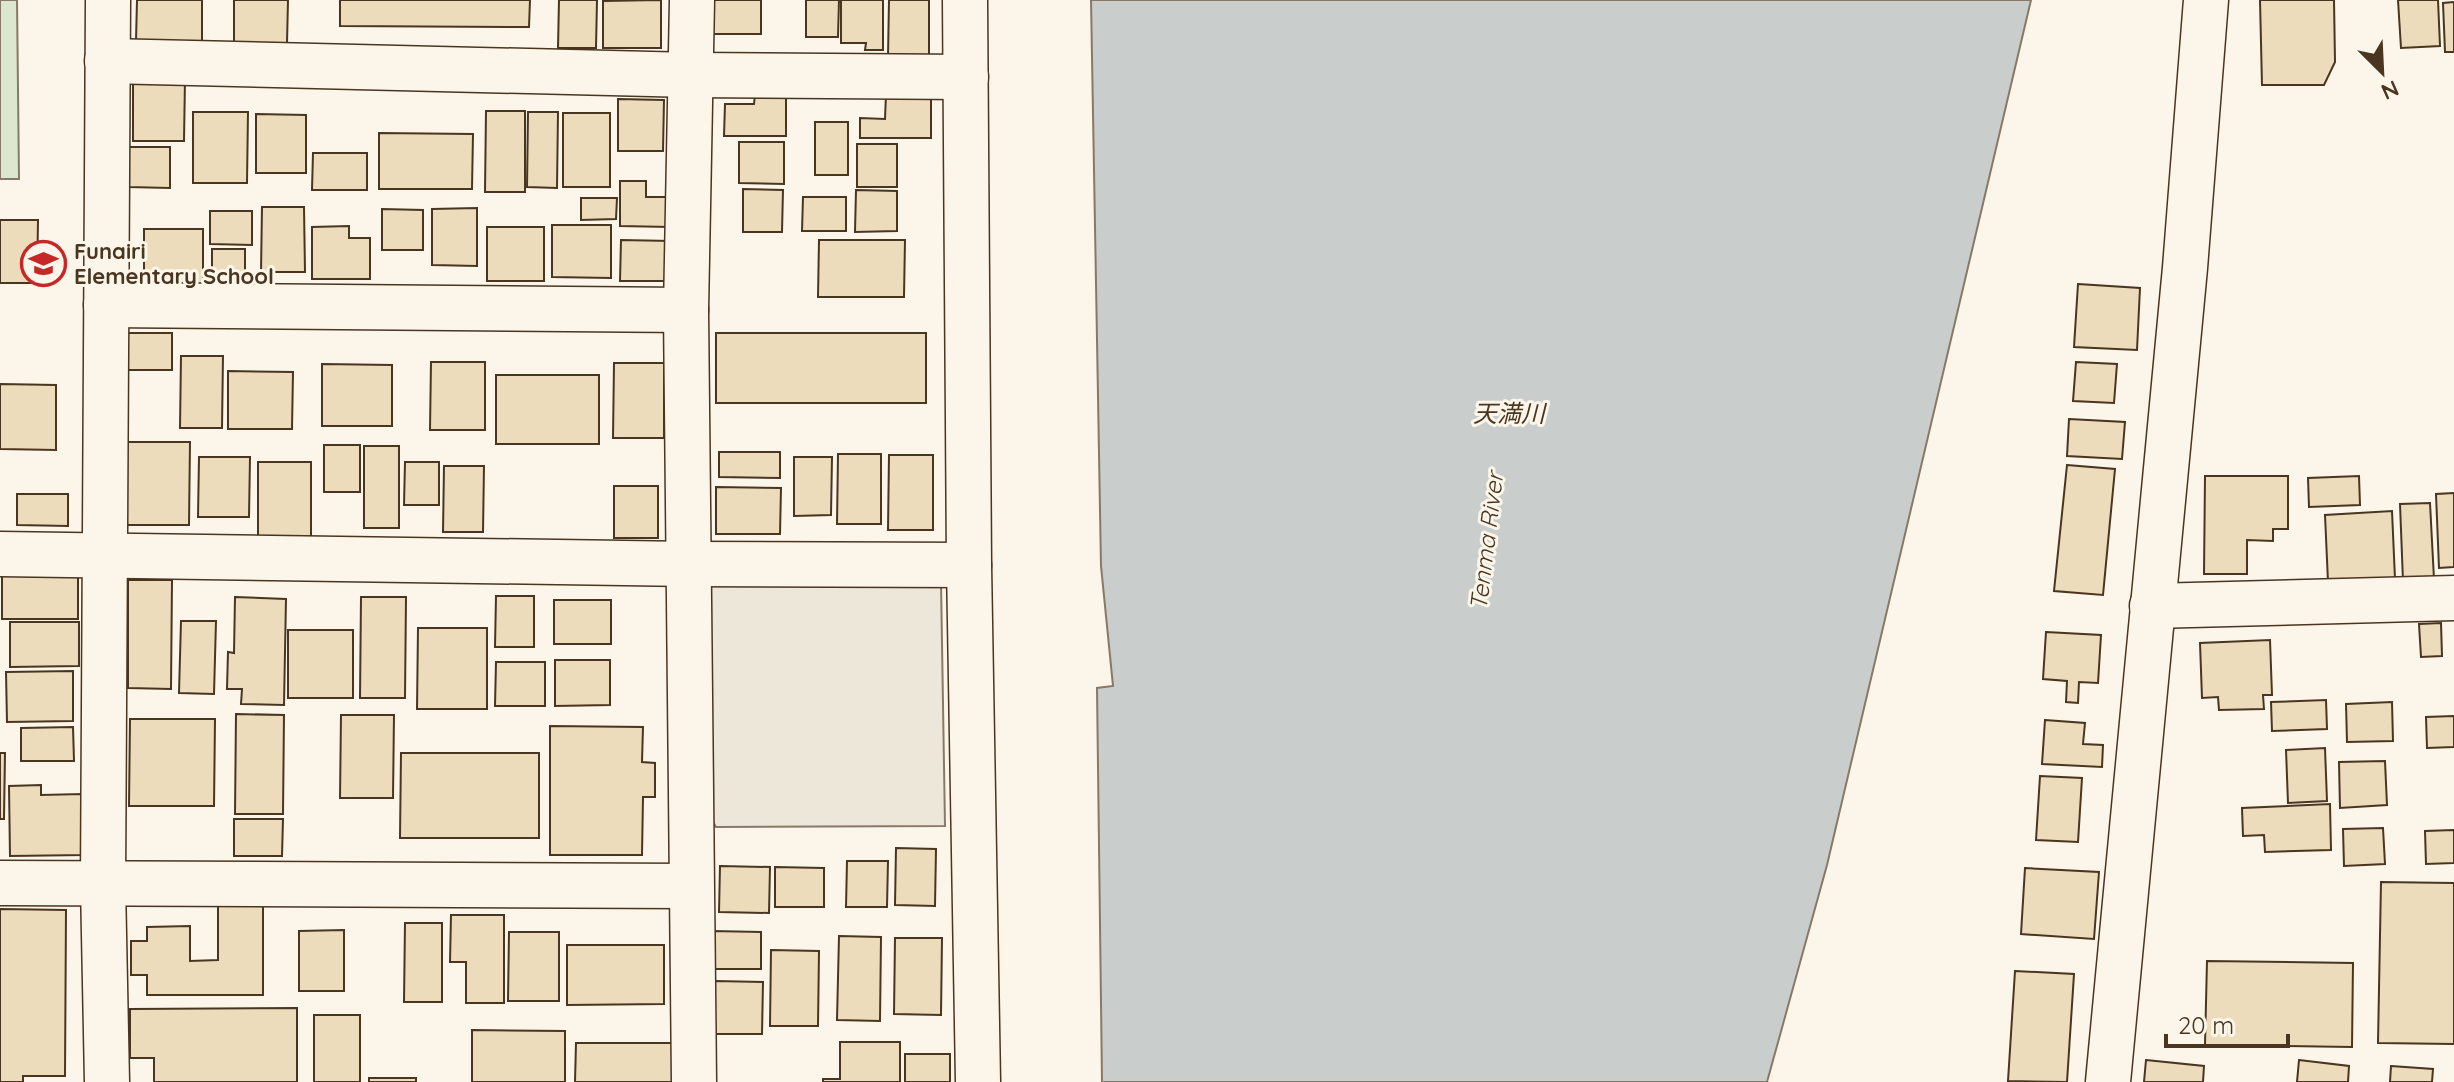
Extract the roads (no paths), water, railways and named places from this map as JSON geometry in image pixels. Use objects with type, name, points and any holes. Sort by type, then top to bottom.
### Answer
[{"type":"street","points":[[107,1082],[103,885],[103,555],[108,0]]},
{"type":"street","points":[[692,0],[686,310],[694,1082]]},
{"type":"street","points":[[965,0],[969,565],[978,1082]]},
{"type":"street","points":[[2108,1082],[2185,268],[2215,9]]},
{"type":"street","points":[[107,61],[692,75],[966,77]]},
{"type":"street","points":[[106,305],[686,310]]},
{"type":"street","points":[[0,554],[969,565]]},
{"type":"street","points":[[2152,606],[2454,598]]},
{"type":"street","points":[[0,883],[690,886]]},
{"type":"water","name":"天満川","points":[[1091,0],[2031,0],[1827,865],[1767,1082],[1102,1082],[1097,688],[1113,686],[1101,566]]},
{"type":"place","name":"Funairi Elementary School","points":[[43,264]]},
{"type":"water label","name":"Tenma River","points":[[1486,541]]}]
